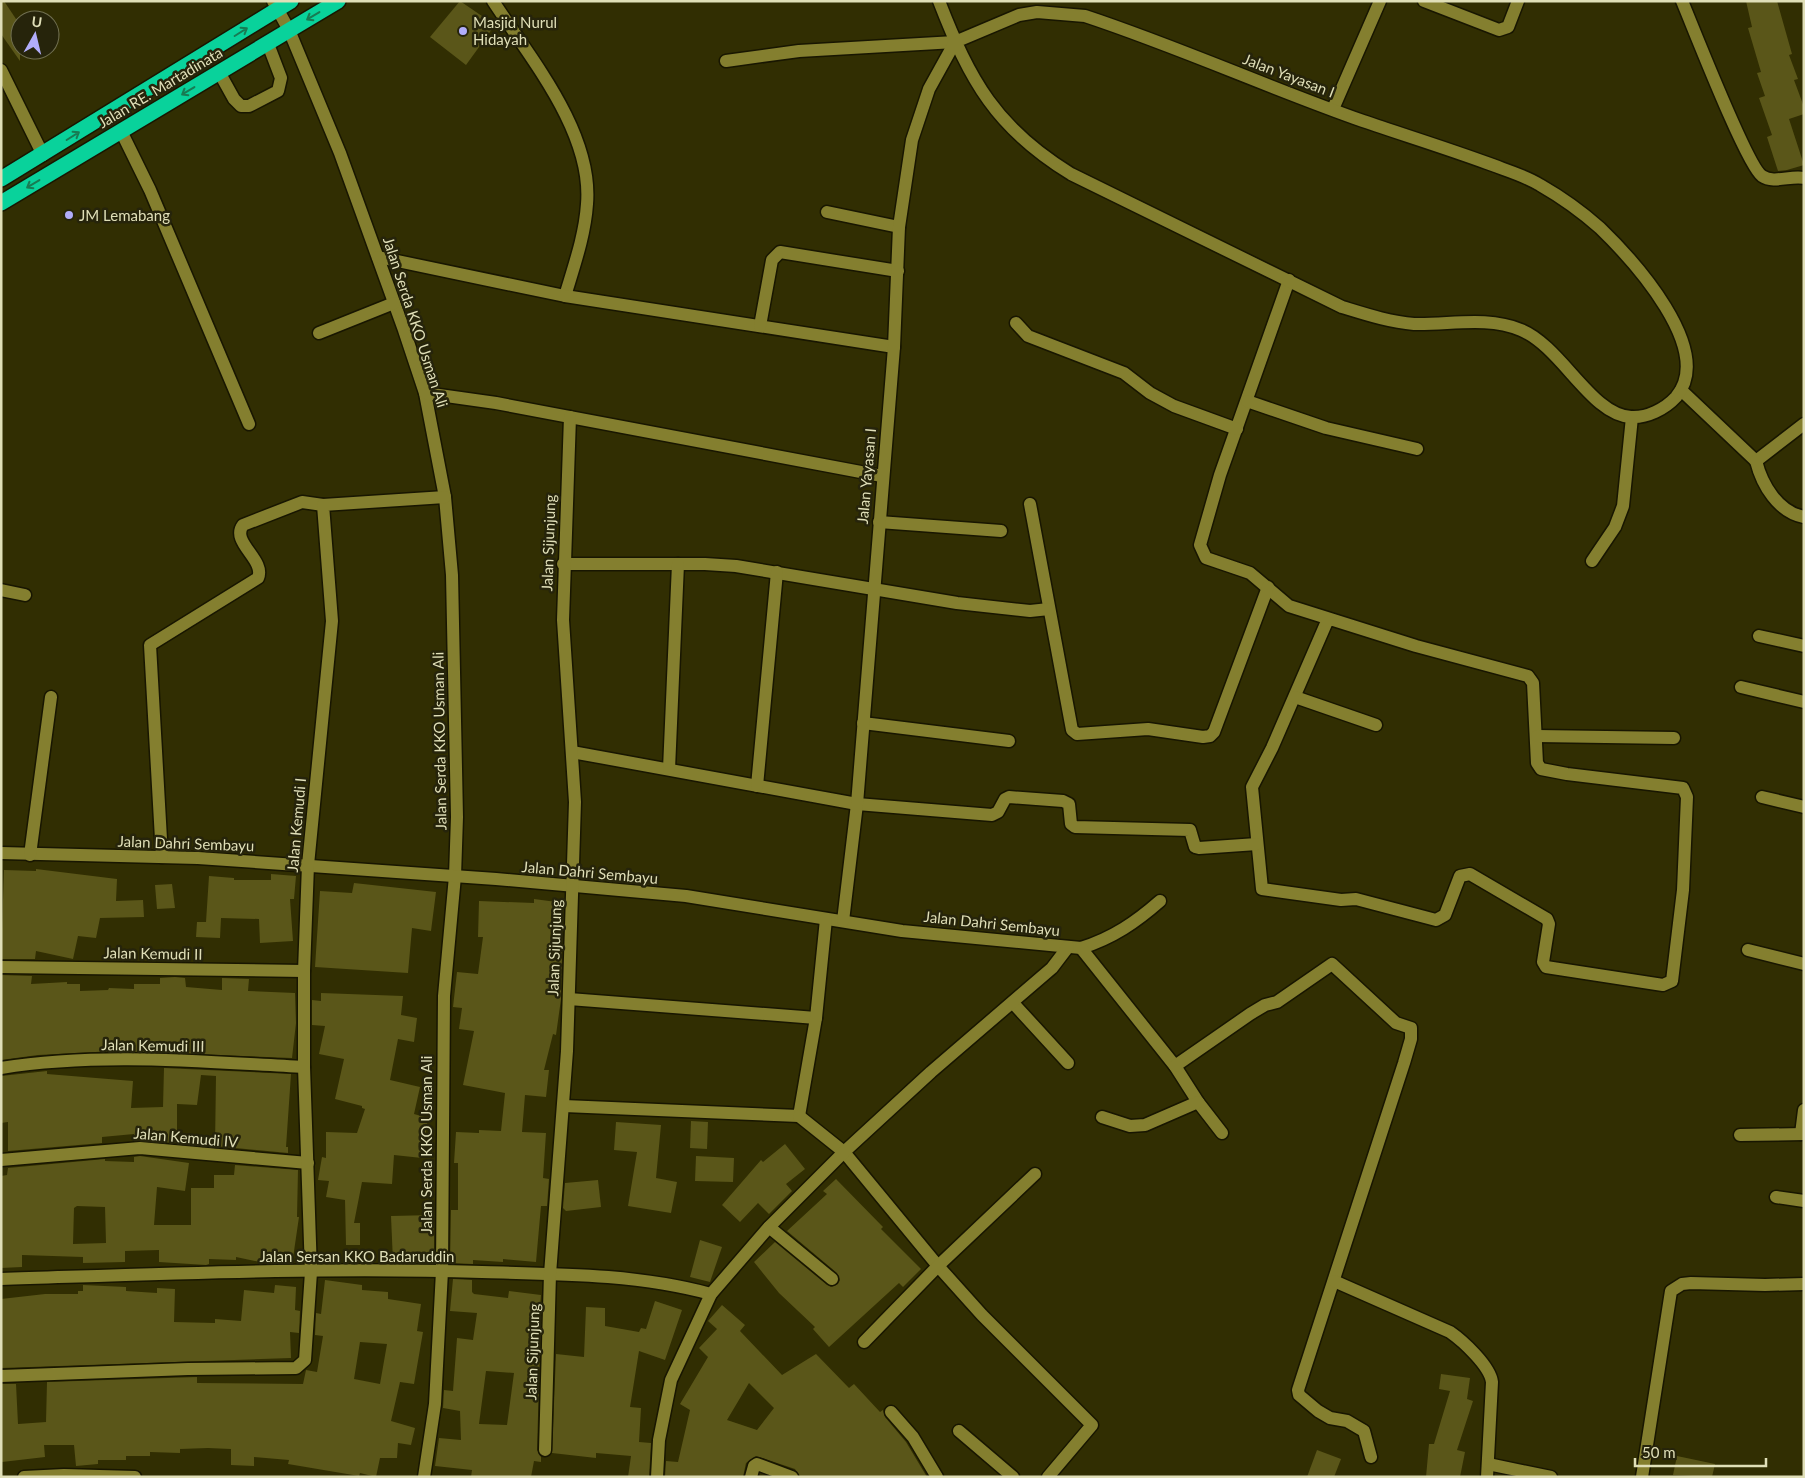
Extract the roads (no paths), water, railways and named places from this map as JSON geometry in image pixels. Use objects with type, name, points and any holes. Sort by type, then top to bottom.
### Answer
[{"type":"highway","name":"Jalan RE. Martadinata","points":[[1,203],[338,1]]},
{"type":"highway","points":[[1,179],[43,155],[281,4]]},
{"type":"street","points":[[493,1],[548,84],[573,131],[584,157],[587,203],[583,230],[565,296]]},
{"type":"street","points":[[939,1],[955,42],[982,94],[995,112],[1045,158],[1071,174],[1342,306],[1380,318],[1410,324],[1489,322],[1521,330],[1552,350],[1602,406],[1612,412],[1632,417],[1656,412],[1675,399],[1680,390],[1754,459],[1764,484],[1777,501],[1794,515],[1804,517]]},
{"type":"street","points":[[1333,109],[1380,1]]},
{"type":"street","points":[[1424,1],[1499,30],[1508,27],[1518,1]]},
{"type":"street","points":[[1682,1],[1740,137],[1759,173],[1772,180],[1804,178]]},
{"type":"street","name":"Jalan Serda KKO Usman Ali","points":[[281,4],[289,30],[340,153],[425,393],[445,497],[452,575],[458,817],[444,1006],[442,1271],[435,1404],[424,1477]]},
{"type":"street","name":"Jalan Yayasan I","points":[[843,921],[857,804],[882,476],[894,347],[900,227],[912,140],[929,89],[955,42],[1019,15],[1038,12],[1085,16],[1333,109],[1525,177],[1563,199],[1599,228],[1655,291],[1671,318],[1687,359],[1686,380],[1680,390]]},
{"type":"street","points":[[726,61],[799,51],[955,42]]},
{"type":"street","points":[[219,72],[234,99],[241,106],[249,106],[278,91],[281,78],[268,44]]},
{"type":"street","points":[[1,70],[43,155]]},
{"type":"street","points":[[120,131],[150,190],[249,424]]},
{"type":"street","points":[[827,212],[900,227]]},
{"type":"street","points":[[760,326],[772,260],[780,252],[898,271]]},
{"type":"street","points":[[378,257],[565,296],[894,347]]},
{"type":"street","points":[[1289,280],[1220,475],[1200,545],[1201,551],[1206,558],[1244,570],[1268,587],[1283,603],[1416,646],[1528,676],[1533,682],[1538,766],[1545,770],[1678,787],[1685,790],[1687,797],[1683,890],[1673,979],[1669,983],[1663,985],[1546,967],[1544,962],[1547,919],[1470,874],[1460,876],[1445,915],[1436,920],[1356,899],[1341,900],[1264,890],[1261,887],[1252,787],[1272,748],[1328,619]]},
{"type":"street","points":[[319,333],[394,303]]},
{"type":"street","points":[[1016,323],[1028,336],[1124,374],[1150,393],[1174,406],[1237,429]]},
{"type":"street","points":[[425,393],[496,403],[882,476]]},
{"type":"street","points":[[1247,401],[1326,428],[1417,449]]},
{"type":"street","name":"Jalan Sijunjung","points":[[545,1450],[550,1274],[564,1106],[569,1000],[575,786],[563,620],[563,564],[570,417]]},
{"type":"street","points":[[1592,561],[1615,527],[1623,506],[1632,417]]},
{"type":"street","points":[[1754,459],[1804,424]]},
{"type":"street","points":[[162,857],[150,645],[258,578],[258,566],[240,536],[240,529],[243,525],[302,502],[323,505],[445,497]]},
{"type":"street","points":[[1030,504],[1074,733],[1086,735],[1148,729],[1206,737],[1214,732],[1268,587]]},
{"type":"street","name":"Jalan Kemudi I","points":[[1,1376],[299,1367],[305,1356],[311,1272],[304,1067],[304,971],[308,865],[332,621],[323,505]]},
{"type":"street","points":[[879,522],[1001,530]]},
{"type":"street","points":[[563,564],[705,564],[777,572],[873,590],[1010,609],[1030,611],[1049,609]]},
{"type":"street","points":[[668,769],[678,564]]},
{"type":"street","points":[[757,786],[777,572]]},
{"type":"street","points":[[1,590],[25,595]]},
{"type":"street","points":[[1760,636],[1804,646]]},
{"type":"street","points":[[1741,687],[1804,702]]},
{"type":"street","points":[[30,856],[51,697]]},
{"type":"street","points":[[1295,697],[1376,725]]},
{"type":"street","points":[[863,723],[1009,740]]},
{"type":"street","points":[[1537,736],[1674,738]]},
{"type":"street","points":[[572,752],[857,804],[992,815],[998,812],[1005,799],[1009,797],[1063,801],[1067,802],[1071,807],[1071,824],[1075,827],[1190,830],[1197,848],[1256,844]]},
{"type":"street","points":[[1762,797],[1804,807]]},
{"type":"street","name":"Jalan Dahri Sembayu","points":[[1,853],[30,856],[162,857],[308,865],[686,896],[902,931],[1082,948],[1100,942],[1126,929],[1160,902]]},
{"type":"street","points":[[799,1116],[816,1018],[826,919]]},
{"type":"street","points":[[658,1477],[659,1440],[670,1380],[711,1294],[769,1227],[844,1152],[931,1072],[1052,968],[1068,947]]},
{"type":"street","points":[[1082,948],[1175,1066],[1198,1102],[1222,1134]]},
{"type":"street","points":[[1748,950],[1804,964]]},
{"type":"street","points":[[1175,1066],[1250,1014],[1265,1005],[1277,1002],[1332,964],[1411,1034],[1299,1393],[1322,1414],[1347,1421],[1364,1431],[1371,1457]]},
{"type":"street","name":"Jalan Kemudi II","points":[[1,968],[304,971]]},
{"type":"street","points":[[569,1000],[816,1018]]},
{"type":"street","points":[[1013,1003],[1068,1063]]},
{"type":"street","name":"Jalan Kemudi III","points":[[1,1068],[38,1062],[136,1059],[304,1067]]},
{"type":"street","points":[[1102,1117],[1130,1126],[1145,1125],[1198,1102]]},
{"type":"street","points":[[564,1106],[799,1116],[844,1152],[938,1266],[1012,1346],[1092,1425],[1048,1477]]},
{"type":"street","points":[[1740,1135],[1802,1134],[1804,1110]]},
{"type":"street","name":"Jalan Kemudi IV","points":[[1,1160],[140,1148],[308,1163]]},
{"type":"street","points":[[864,1342],[938,1266],[1035,1174]]},
{"type":"street","points":[[1776,1197],[1804,1201]]},
{"type":"street","points":[[769,1227],[832,1279]]},
{"type":"street","name":"Jalan Sersan KKO Badaruddin","points":[[1,1279],[442,1271],[550,1274],[656,1281],[711,1294]]},
{"type":"street","points":[[1334,1281],[1450,1332],[1464,1343],[1490,1373],[1492,1382],[1488,1470],[1551,1477]]},
{"type":"street","points":[[1642,1477],[1671,1292],[1682,1284],[1691,1283],[1804,1284]]},
{"type":"street","points":[[891,1412],[913,1437],[937,1477]]},
{"type":"street","points":[[959,1431],[1013,1477]]},
{"type":"street","points":[[750,1477],[754,1466],[757,1464],[792,1477]]},
{"type":"street","points":[[24,1477],[135,1477]]},
{"type":"place","name":"Masjid Nurul Hidayah","points":[[463,31]]},
{"type":"place","name":"JM Lemabang","points":[[69,215]]}]
